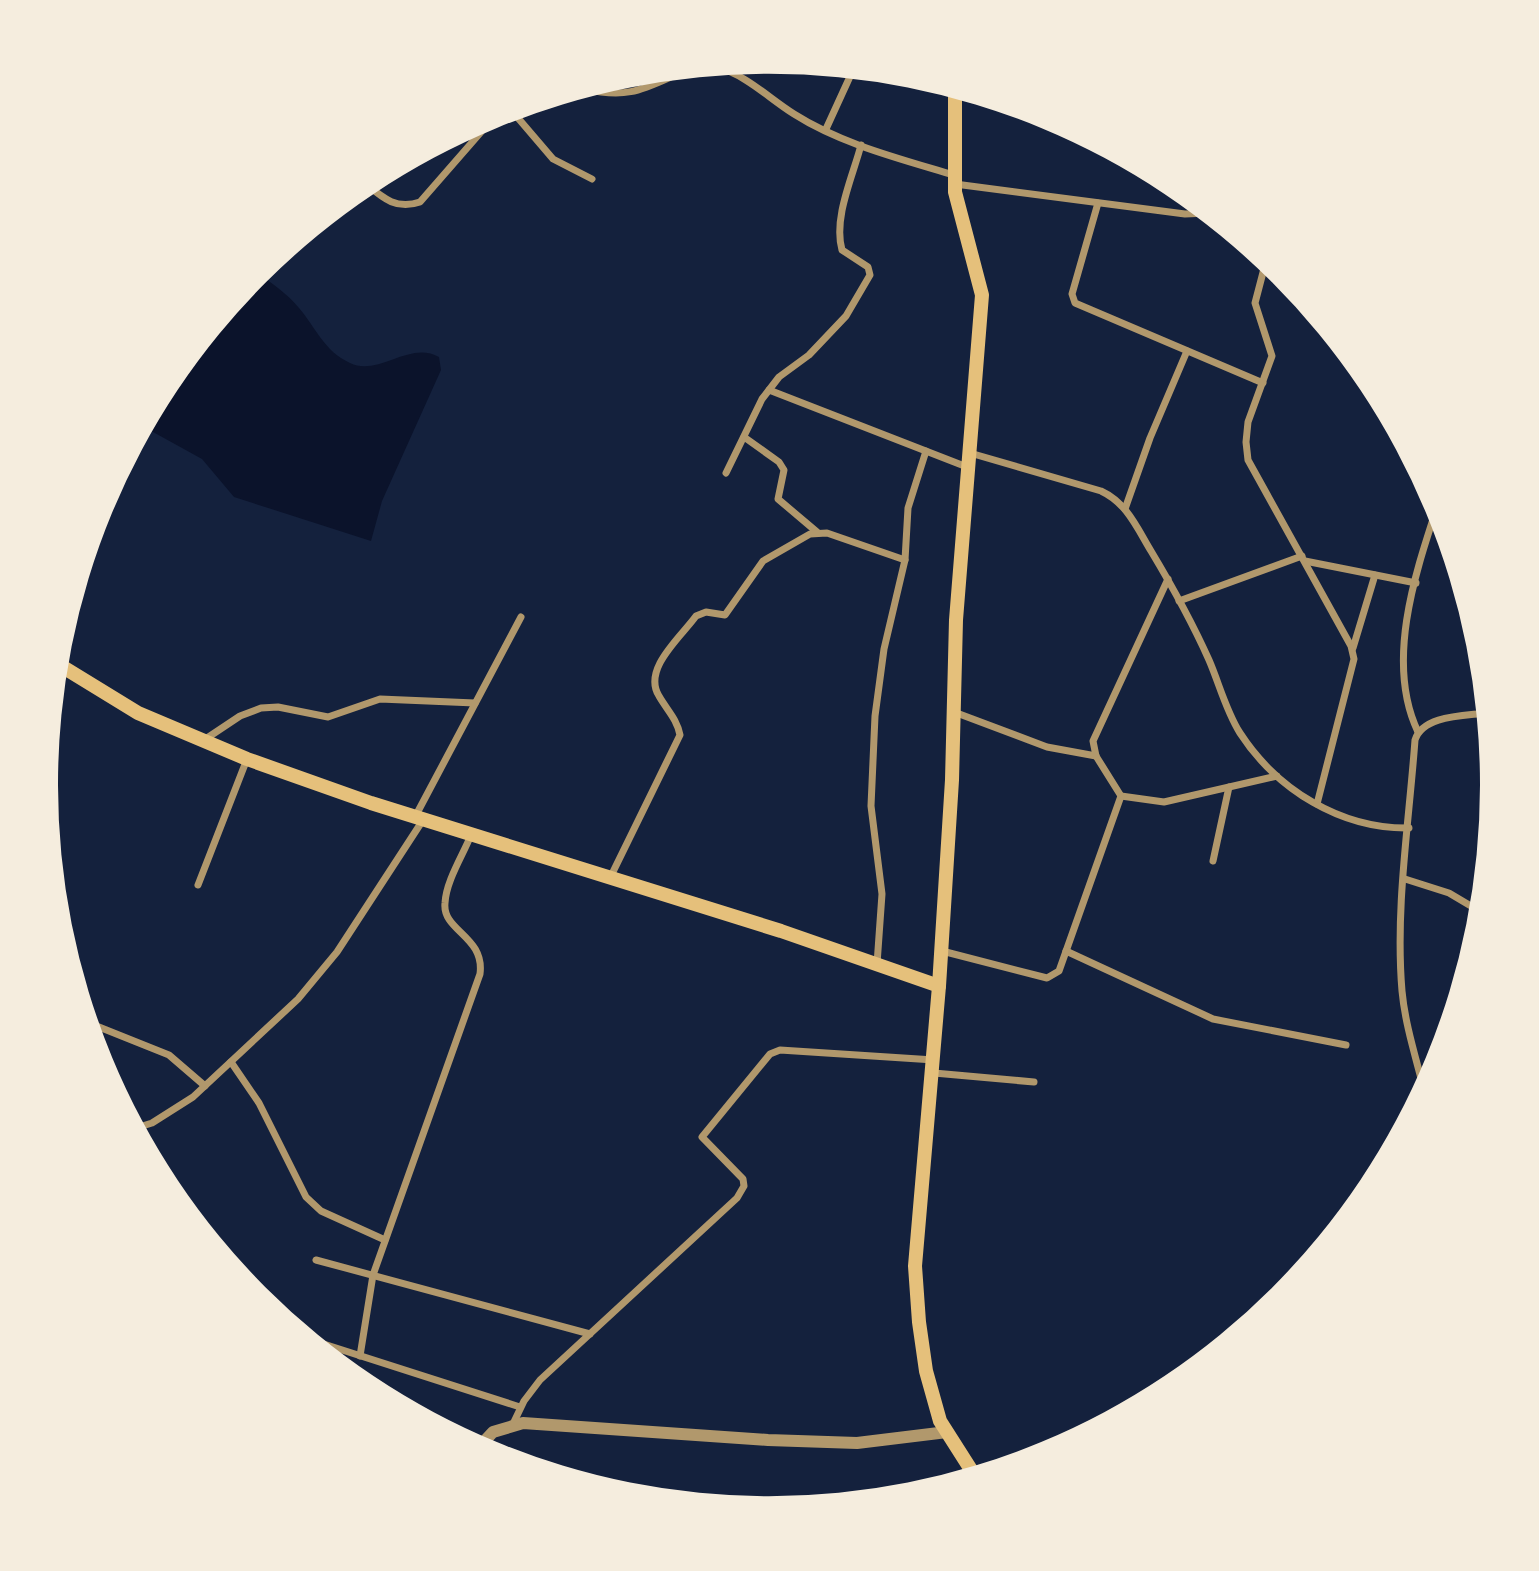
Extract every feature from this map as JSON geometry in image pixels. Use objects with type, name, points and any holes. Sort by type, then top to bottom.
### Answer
[{"type":"main road","points":[[955,98],[954,179],[963,229],[982,295],[956,620],[942,951],[915,1266],[926,1371],[934,1406],[970,1468]]},
{"type":"main road","points":[[68,670],[138,713],[247,759],[471,835],[781,931],[939,986]]},
{"type":"street","points":[[738,75],[795,115],[861,145],[954,179],[1098,203],[1193,214]]},
{"type":"street","points":[[825,129],[849,79]]},
{"type":"street","points":[[604,94],[631,94],[656,83]]},
{"type":"street","points":[[520,120],[553,159],[592,179]]},
{"type":"street","points":[[377,192],[394,205],[407,206],[420,202],[476,137]]},
{"type":"street","points":[[726,473],[769,390],[846,316],[870,275],[868,267],[842,250],[840,242],[839,227],[861,145]]},
{"type":"street","points":[[1098,203],[1072,299],[1075,303],[1263,383]]},
{"type":"street","points":[[1263,273],[1255,303],[1272,356],[1248,422],[1245,442],[1248,460],[1352,649]]},
{"type":"street","points":[[1125,509],[1150,438],[1187,351]]},
{"type":"street","points":[[769,390],[926,451],[1101,491],[1117,499],[1168,579],[1239,731],[1256,755],[1292,789],[1346,820],[1381,828],[1409,828]]},
{"type":"street","points":[[744,437],[779,462],[785,477],[778,499],[817,532]]},
{"type":"street","points":[[877,964],[882,894],[871,806],[875,716],[884,649],[905,560],[908,508],[926,451]]},
{"type":"street","points":[[1420,1073],[1402,994],[1401,922],[1418,732],[1405,691],[1404,641],[1432,526]]},
{"type":"street","points":[[610,879],[680,735],[675,718],[653,684],[654,671],[696,616],[706,612],[725,615],[763,561],[817,532],[905,560]]},
{"type":"street","points":[[1179,601],[1303,559],[1416,583]]},
{"type":"street","points":[[1317,804],[1354,670],[1352,649],[1375,575]]},
{"type":"street","points":[[1121,796],[1096,756],[1093,741],[1168,579]]},
{"type":"street","points":[[144,1124],[193,1097],[298,999],[337,952],[419,818],[521,617]]},
{"type":"street","points":[[204,740],[240,716],[261,708],[278,707],[328,717],[380,699],[475,704]]},
{"type":"street","points":[[954,712],[1047,747],[1096,756]]},
{"type":"street","points":[[1418,732],[1428,724],[1477,715]]},
{"type":"street","points":[[198,885],[247,759]]},
{"type":"street","points":[[1121,796],[1164,802],[1277,776]]},
{"type":"street","points":[[1213,861],[1229,787]]},
{"type":"street","points":[[942,951],[1047,978],[1059,971],[1121,796]]},
{"type":"street","points":[[360,1356],[373,1275],[481,966],[480,955],[469,938],[449,919],[444,904],[471,835]]},
{"type":"street","points":[[1405,879],[1449,893],[1471,906]]},
{"type":"street","points":[[1066,951],[1213,1019],[1346,1045]]},
{"type":"street","points":[[101,1028],[169,1055],[205,1086]]},
{"type":"street","points":[[512,1426],[520,1407],[540,1380],[737,1198],[744,1186],[743,1180],[702,1137],[770,1054],[780,1050],[934,1066],[1034,1082]]},
{"type":"street","points":[[230,1062],[259,1103],[306,1197],[314,1206],[385,1240]]},
{"type":"street","points":[[316,1260],[590,1334]]},
{"type":"street","points":[[332,1347],[520,1407]]},
{"type":"street","points":[[487,1438],[493,1432],[512,1426],[542,1422],[768,1440],[857,1443],[947,1432]]},
{"type":"water","points":[[268,280],[290,298],[327,346],[350,363],[372,366],[417,353],[439,357],[441,370],[382,501],[371,541],[234,497],[202,459],[152,432],[205,352]]}]
